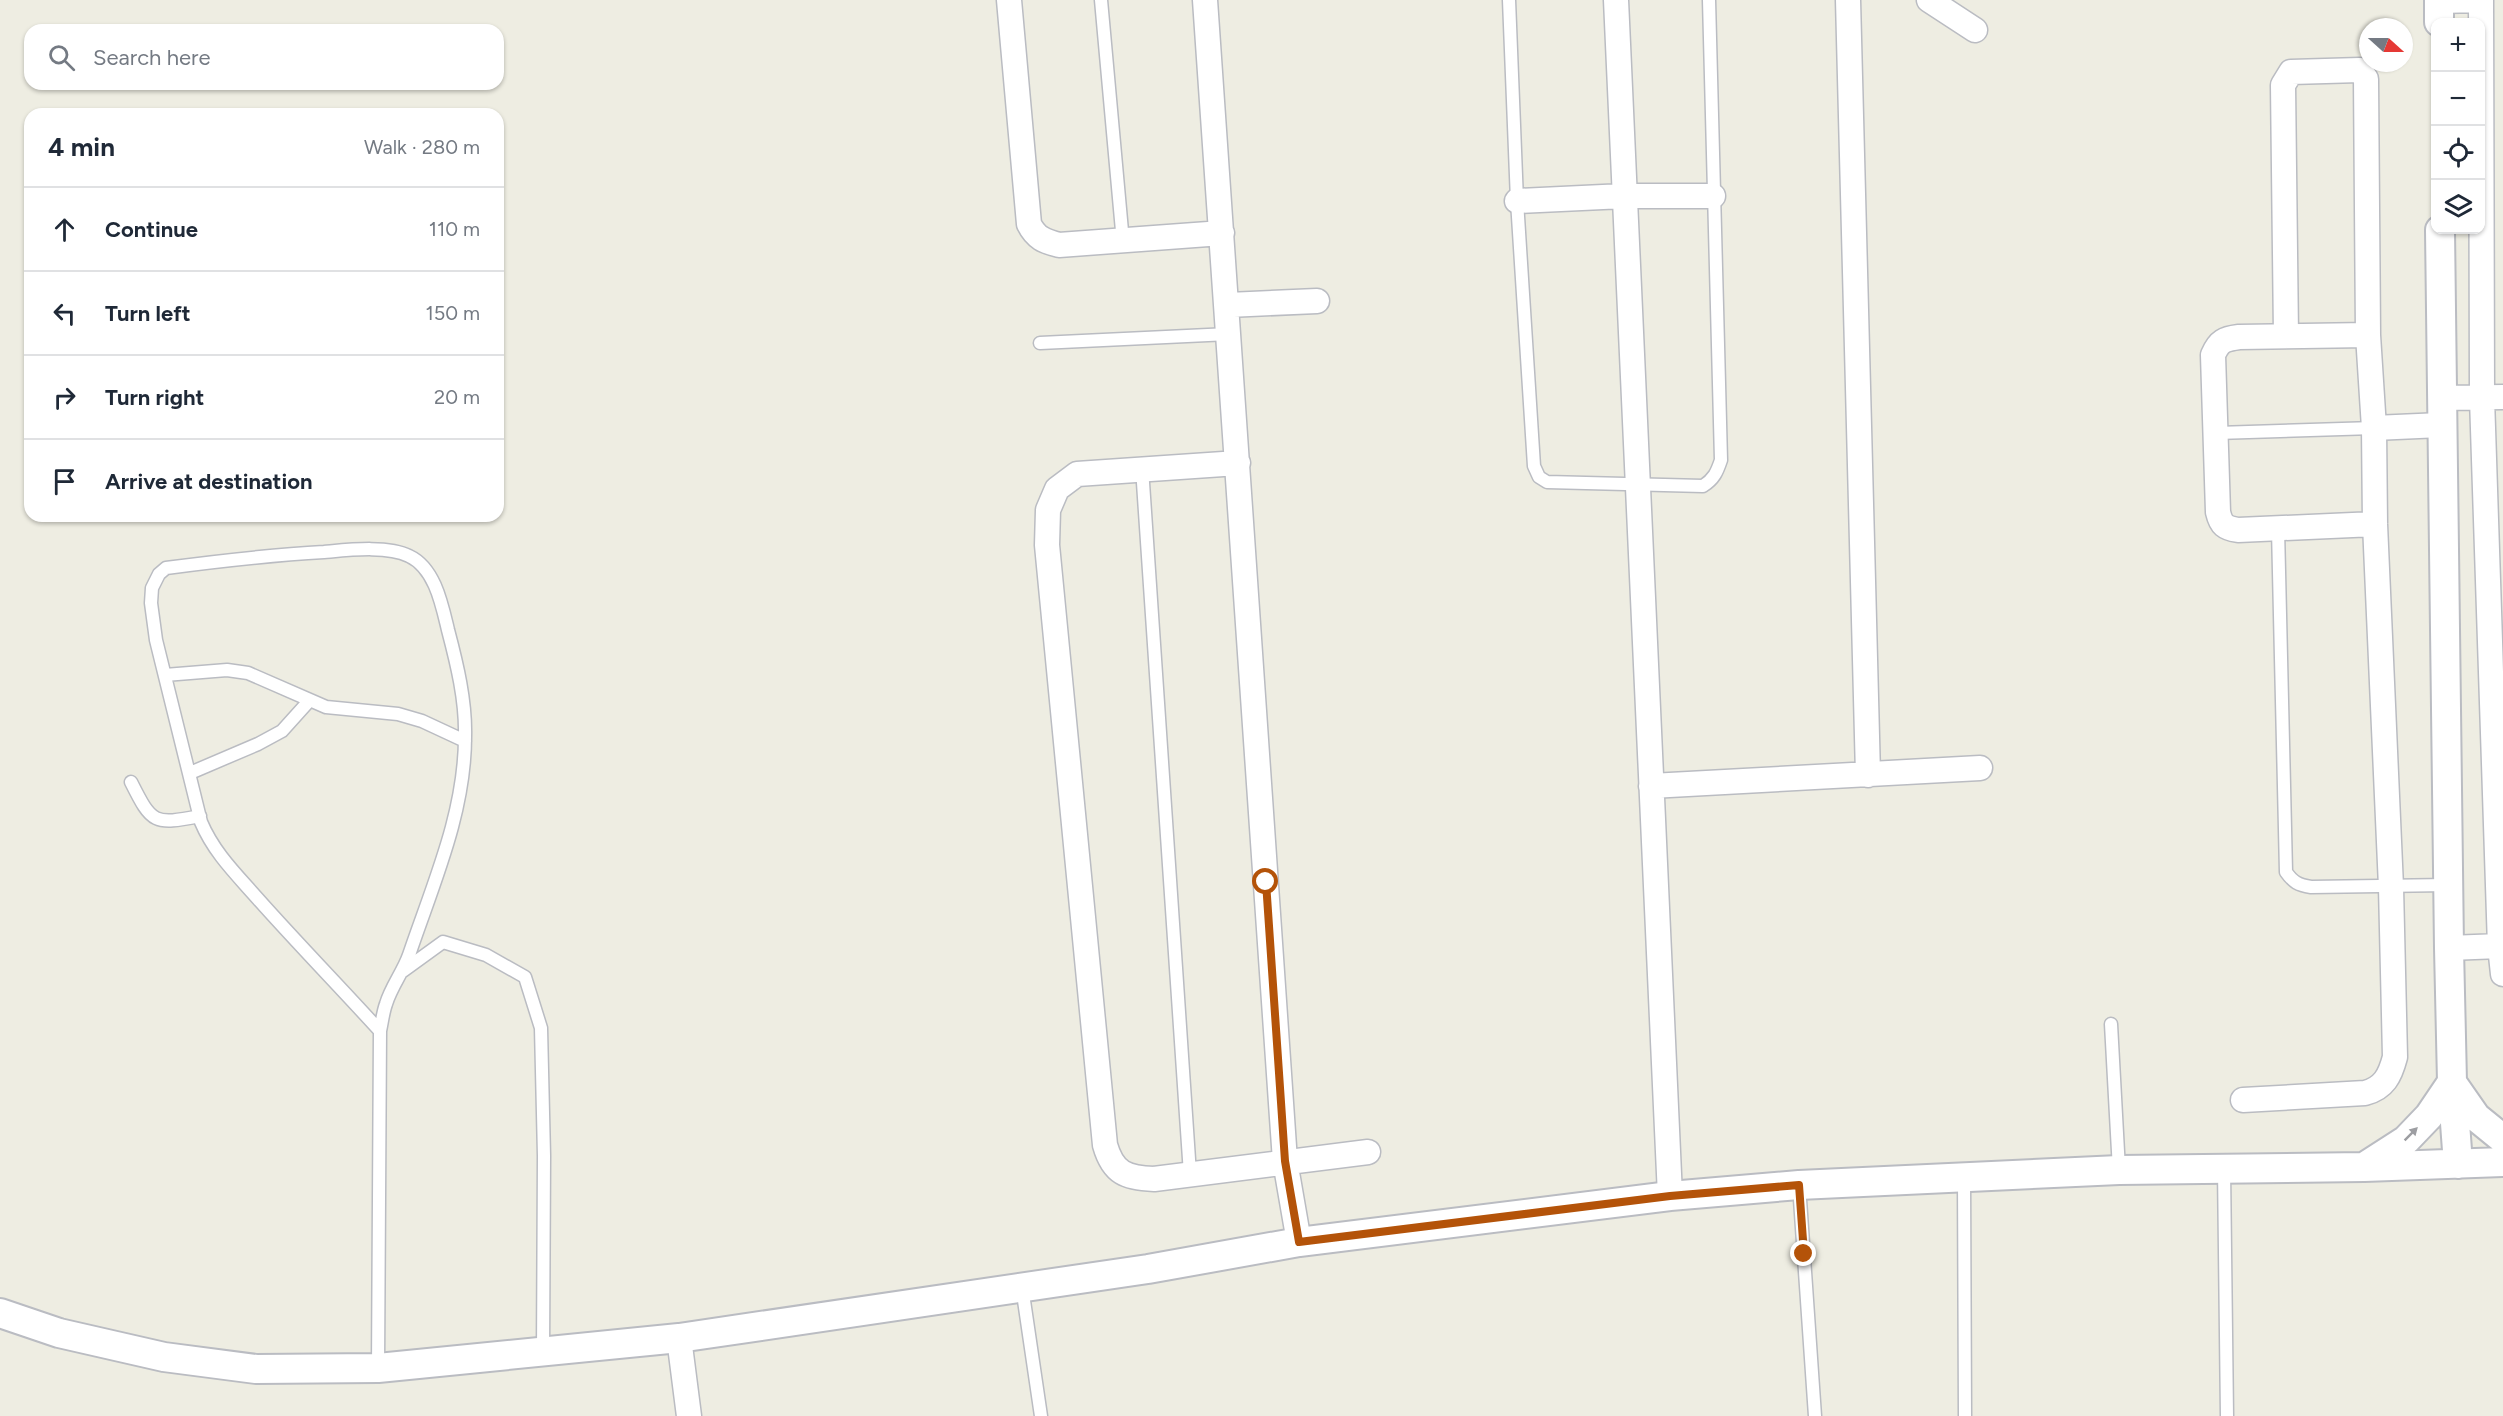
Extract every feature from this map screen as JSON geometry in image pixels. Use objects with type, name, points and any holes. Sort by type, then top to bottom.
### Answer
[{"type":"street","points":[[1009,0],[1029,224],[1034,235],[1059,245],[1222,233]]},
{"type":"street","points":[[1205,0],[1228,305],[1285,1161],[1299,1242]]},
{"type":"street","points":[[1616,0],[1670,1196]]},
{"type":"street","points":[[1848,0],[1868,775]]},
{"type":"street","points":[[2439,8],[2481,0],[2493,398],[2500,946],[2503,974]]},
{"type":"street","points":[[1940,3],[1975,30]]},
{"type":"street","points":[[2243,1100],[2365,1094],[2385,1083],[2392,1071],[2395,1057],[2391,887],[2375,524],[2374,428],[2368,335],[2366,80],[2360,70],[2291,72],[2283,85],[2286,336]]},
{"type":"street","points":[[1517,201],[1624,196],[1713,196]]},
{"type":"street","points":[[2440,234],[2449,948],[2452,1082],[2458,1164]]},
{"type":"street","points":[[1228,305],[1317,301]]},
{"type":"street","points":[[2368,335],[2239,337],[2225,339],[2218,344],[2213,356],[2220,522],[2227,528],[2238,530],[2375,524]]},
{"type":"street","points":[[2374,428],[2493,398]]},
{"type":"street","points":[[1238,463],[1077,474],[1057,489],[1048,510],[1047,545],[1105,1145],[1109,1160],[1121,1173],[1137,1178],[1190,1174],[1368,1152]]},
{"type":"street","points":[[1651,786],[1980,768]]},
{"type":"street","points":[[2449,948],[2500,946]]},
{"type":"street","points":[[2452,1082],[2476,1117],[2503,1139]]},
{"type":"street","points":[[2364,1167],[2406,1140],[2429,1116],[2452,1082]]},
{"type":"street","points":[[0,1313],[59,1333],[164,1357],[256,1369],[378,1368],[543,1354],[679,1338],[1148,1269],[1299,1242],[1670,1196],[1799,1185],[2119,1170],[2364,1167],[2503,1162]]},
{"type":"street","points":[[679,1338],[689,1416]]},
{"type":"lane","points":[[1101,0],[1123,242]]},
{"type":"lane","points":[[1509,0],[1517,201],[1534,466],[1539,477],[1547,483],[1703,486],[1712,480],[1721,460],[1709,0]]},
{"type":"lane","points":[[1040,343],[1229,334]]},
{"type":"lane","points":[[2217,433],[2374,428]]},
{"type":"lane","points":[[1142,468],[1190,1174]]},
{"type":"lane","points":[[2278,529],[2286,872],[2299,885],[2391,887],[2448,885]]},
{"type":"lane","points":[[378,1368],[380,1031],[386,1004],[403,971],[452,834],[462,786],[465,741],[458,670],[446,618],[432,578],[424,566],[409,555],[361,549],[275,555],[166,568],[159,574],[152,588],[151,603],[165,675],[200,816],[208,839],[220,856],[283,927],[380,1031]]},
{"type":"lane","points":[[165,675],[227,670],[248,673],[326,707],[376,711],[422,721],[465,741]]},
{"type":"lane","points":[[190,773],[258,744],[282,731],[309,701]]},
{"type":"lane","points":[[131,782],[145,811],[154,818],[171,822],[200,816]]},
{"type":"lane","points":[[403,971],[443,942],[486,954],[525,977],[541,1028],[544,1156],[543,1354]]},
{"type":"lane","points":[[2111,1024],[2119,1170]]},
{"type":"lane","points":[[2224,1169],[2227,1416]]},
{"type":"lane","points":[[1964,1178],[1965,1416]]},
{"type":"lane","points":[[1799,1185],[1815,1416]]},
{"type":"lane","points":[[1022,1286],[1041,1416]]},
{"type":"route","points":[[1266,882],[1285,1161],[1299,1242],[1670,1196],[1799,1185],[1804,1254]]}]
